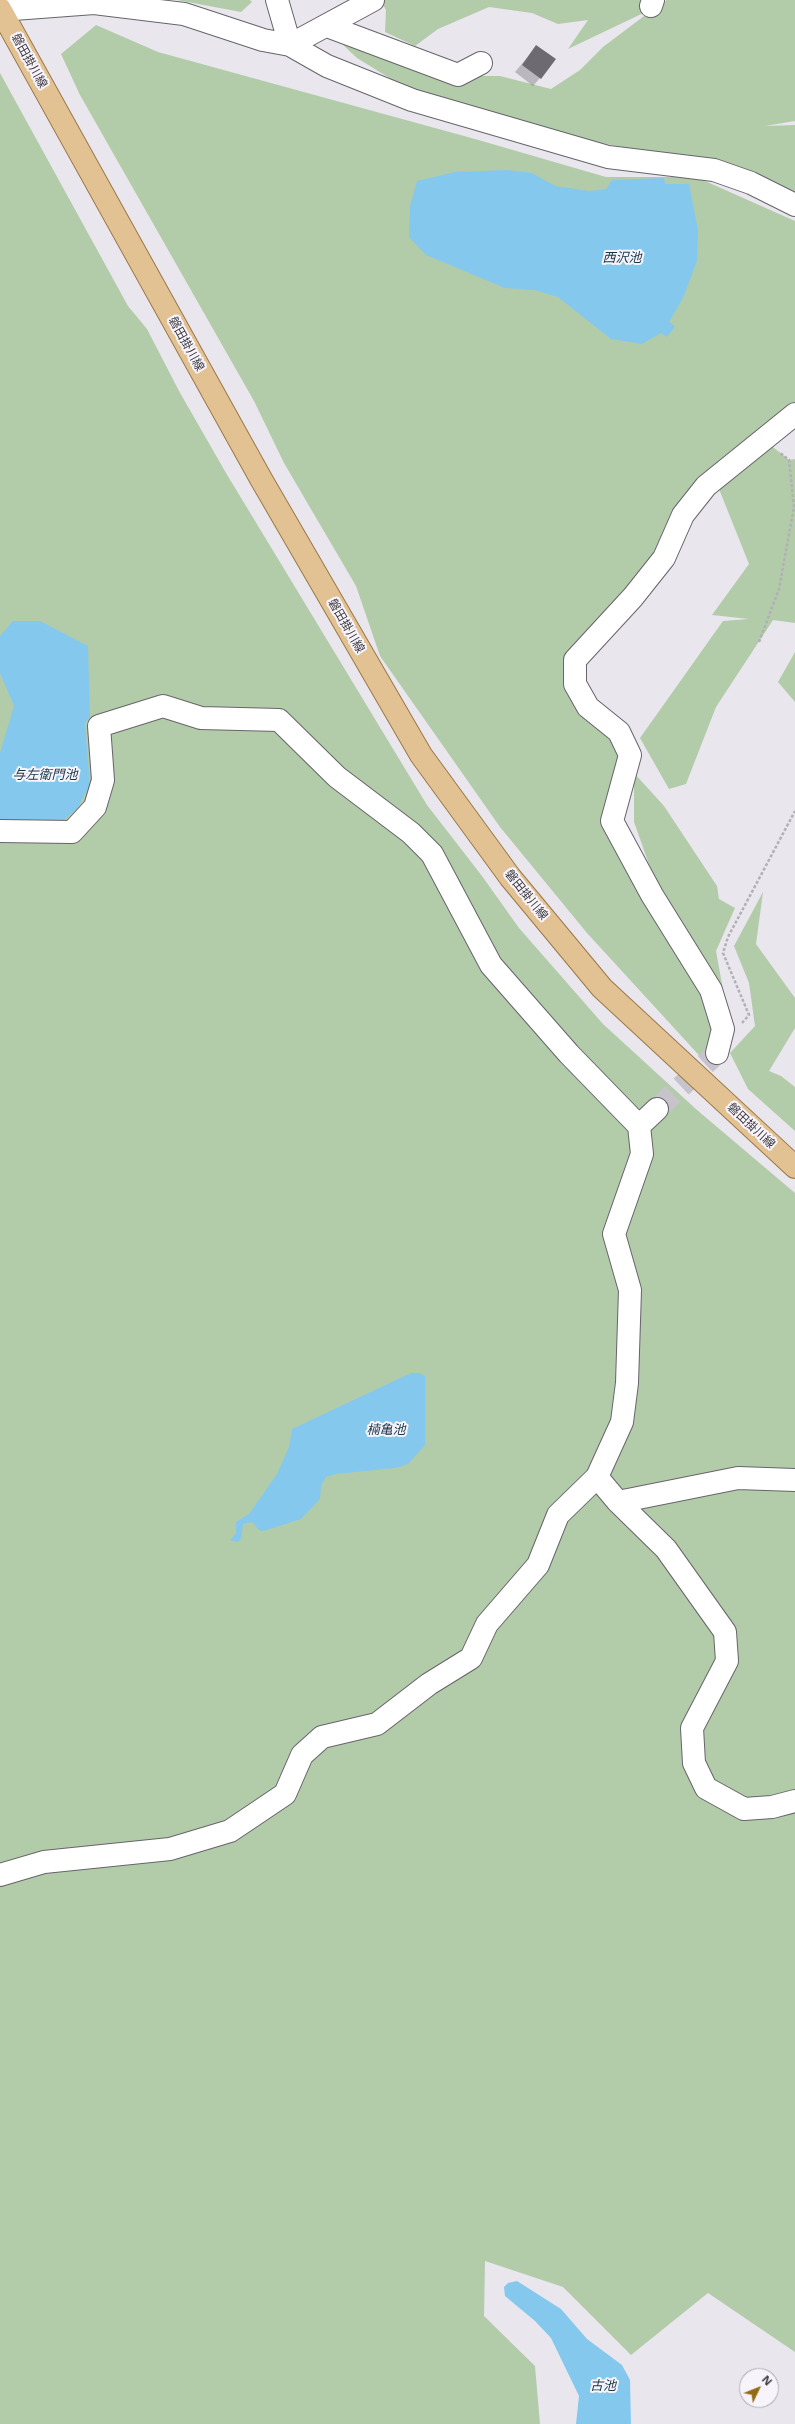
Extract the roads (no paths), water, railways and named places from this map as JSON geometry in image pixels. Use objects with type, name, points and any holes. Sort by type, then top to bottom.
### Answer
[{"type":"main road","name":"磐田掛川線","points":[[0,9],[261,479],[421,755],[510,877],[602,988],[795,1167]]},
{"type":"street","points":[[277,0],[290,45]]},
{"type":"street","points":[[290,45],[373,0]]},
{"type":"street","points":[[0,9],[94,3],[184,14],[263,40],[290,45],[327,66],[412,100],[608,157],[714,170],[751,183],[795,205]]},
{"type":"street","points":[[326,26],[458,75],[481,63]]},
{"type":"street","points":[[717,1053],[723,1029],[711,990],[652,895],[612,821],[630,755],[619,732],[588,707],[575,684],[575,660],[633,597],[664,558],[683,515],[706,486],[795,414]]},
{"type":"street","points":[[0,830],[72,832],[95,807],[103,780],[99,726],[163,706],[201,718],[279,720],[337,776],[411,833],[432,854],[491,965],[569,1054],[639,1126],[642,1154],[614,1234],[630,1290],[628,1383],[622,1422],[597,1477],[558,1515],[538,1565],[487,1624],[471,1658],[429,1684],[377,1724],[322,1737],[302,1755],[285,1794],[230,1831],[170,1849],[44,1862],[0,1875]]},
{"type":"street","points":[[639,1126],[657,1109]]},
{"type":"street","points":[[597,1477],[618,1502],[666,1549],[725,1632],[727,1661],[692,1728],[694,1763],[706,1788],[744,1809],[772,1807],[795,1801]]},
{"type":"street","points":[[618,1502],[738,1478],[795,1480]]},
{"type":"water","name":"西沢池","points":[[507,170],[532,173],[555,186],[589,191],[606,189],[612,180],[664,178],[665,184],[689,184],[698,230],[697,261],[683,298],[669,322],[675,326],[667,337],[661,333],[642,344],[611,339],[558,297],[534,290],[505,288],[426,255],[409,237],[410,206],[417,181],[455,172]]},
{"type":"water","name":"与左衛門池","points":[[13,621],[40,621],[88,646],[90,717],[85,723],[90,785],[77,809],[60,823],[0,833],[0,753],[14,706],[0,673],[0,636]]},
{"type":"water","name":"楠亀池","points":[[411,1373],[419,1373],[425,1376],[425,1445],[408,1464],[395,1468],[336,1474],[326,1477],[321,1486],[320,1499],[301,1519],[260,1531],[252,1522],[243,1524],[241,1539],[237,1542],[230,1540],[236,1534],[236,1522],[249,1514],[277,1474],[289,1447],[292,1429]]},
{"type":"water","name":"古池","points":[[517,2281],[561,2309],[587,2339],[622,2365],[630,2380],[631,2424],[576,2424],[579,2396],[551,2338],[535,2321],[505,2296],[504,2287],[508,2283]]},
{"type":"tunnel","points":[[657,1109],[717,1053]]}]
